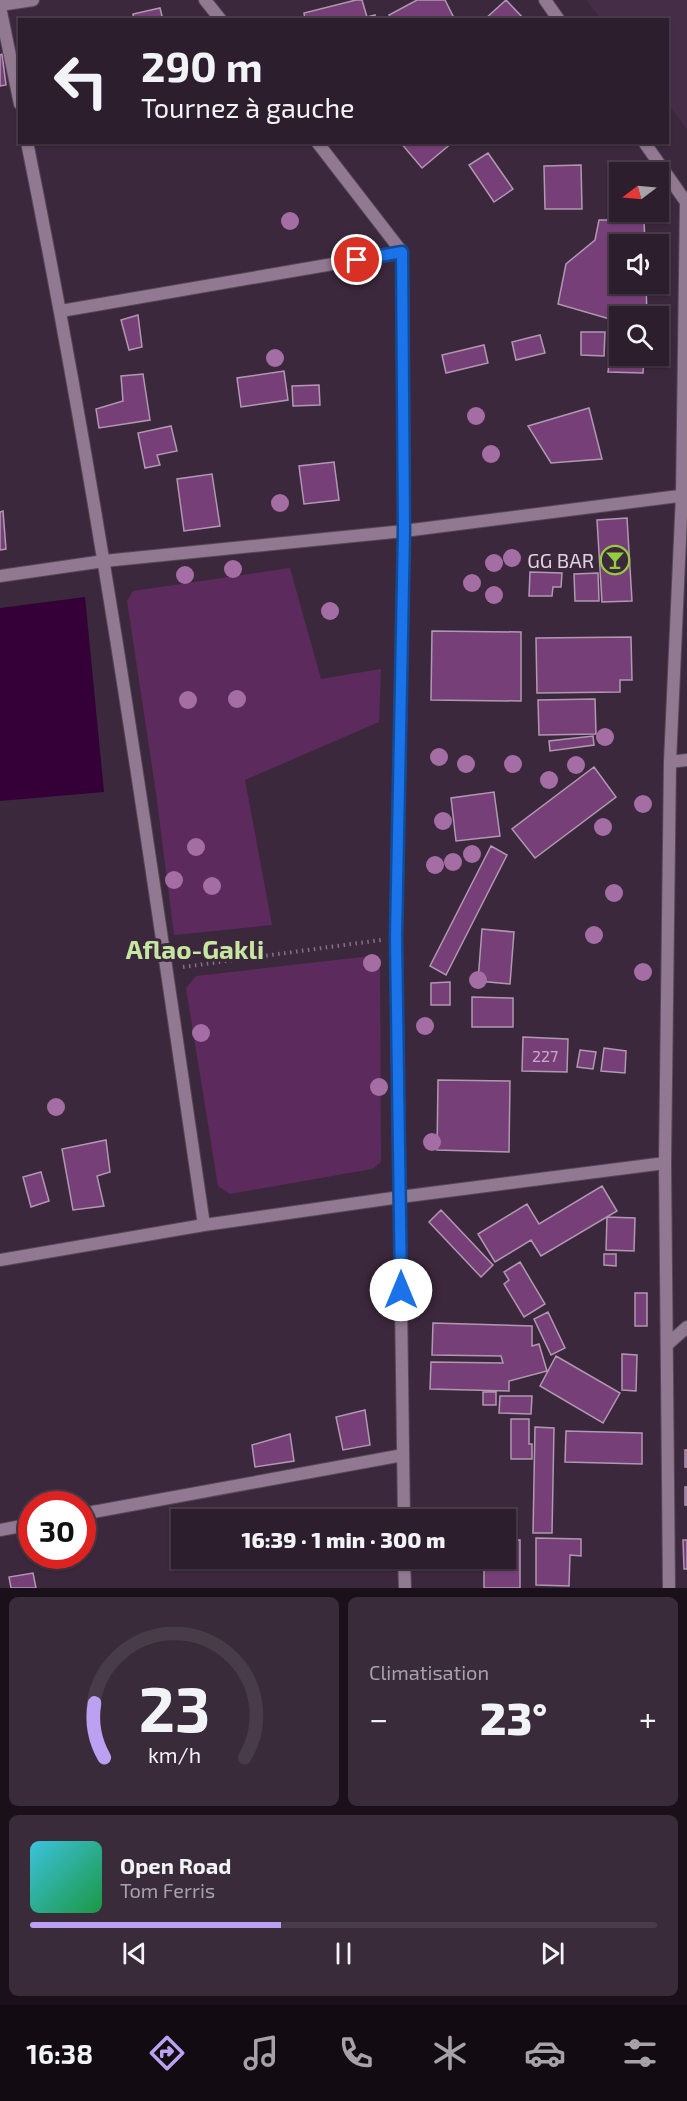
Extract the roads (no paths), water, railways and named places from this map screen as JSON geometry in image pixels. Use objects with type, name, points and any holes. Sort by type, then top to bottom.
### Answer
[{"type":"street","points":[[18,94],[0,6],[33,0]]},
{"type":"street","points":[[205,0],[218,18]]},
{"type":"street","points":[[545,0],[558,18]]},
{"type":"street","points":[[27,144],[61,311],[105,561],[204,1225]]},
{"type":"street","points":[[318,144],[402,252],[404,531],[396,938],[404,1509]]},
{"type":"street","points":[[645,144],[686,202],[684,495],[670,762],[665,1162],[669,1588]]},
{"type":"street","points":[[61,311],[402,252]]},
{"type":"street","points":[[0,576],[105,561],[404,531],[684,495]]},
{"type":"street","points":[[670,762],[687,760]]},
{"type":"street","points":[[0,1260],[204,1225],[665,1162]]},
{"type":"street","points":[[668,1344],[687,1327]]},
{"type":"street","points":[[96,1511],[403,1455]]},
{"type":"street","points":[[0,1530],[18,1527]]},
{"type":"street","points":[[404,1569],[405,1588]]},
{"type":"place","name":"GG BAR","points":[[615,560]]},
{"type":"district","name":"Aflao-Gakli","points":[[195,948]]}]
